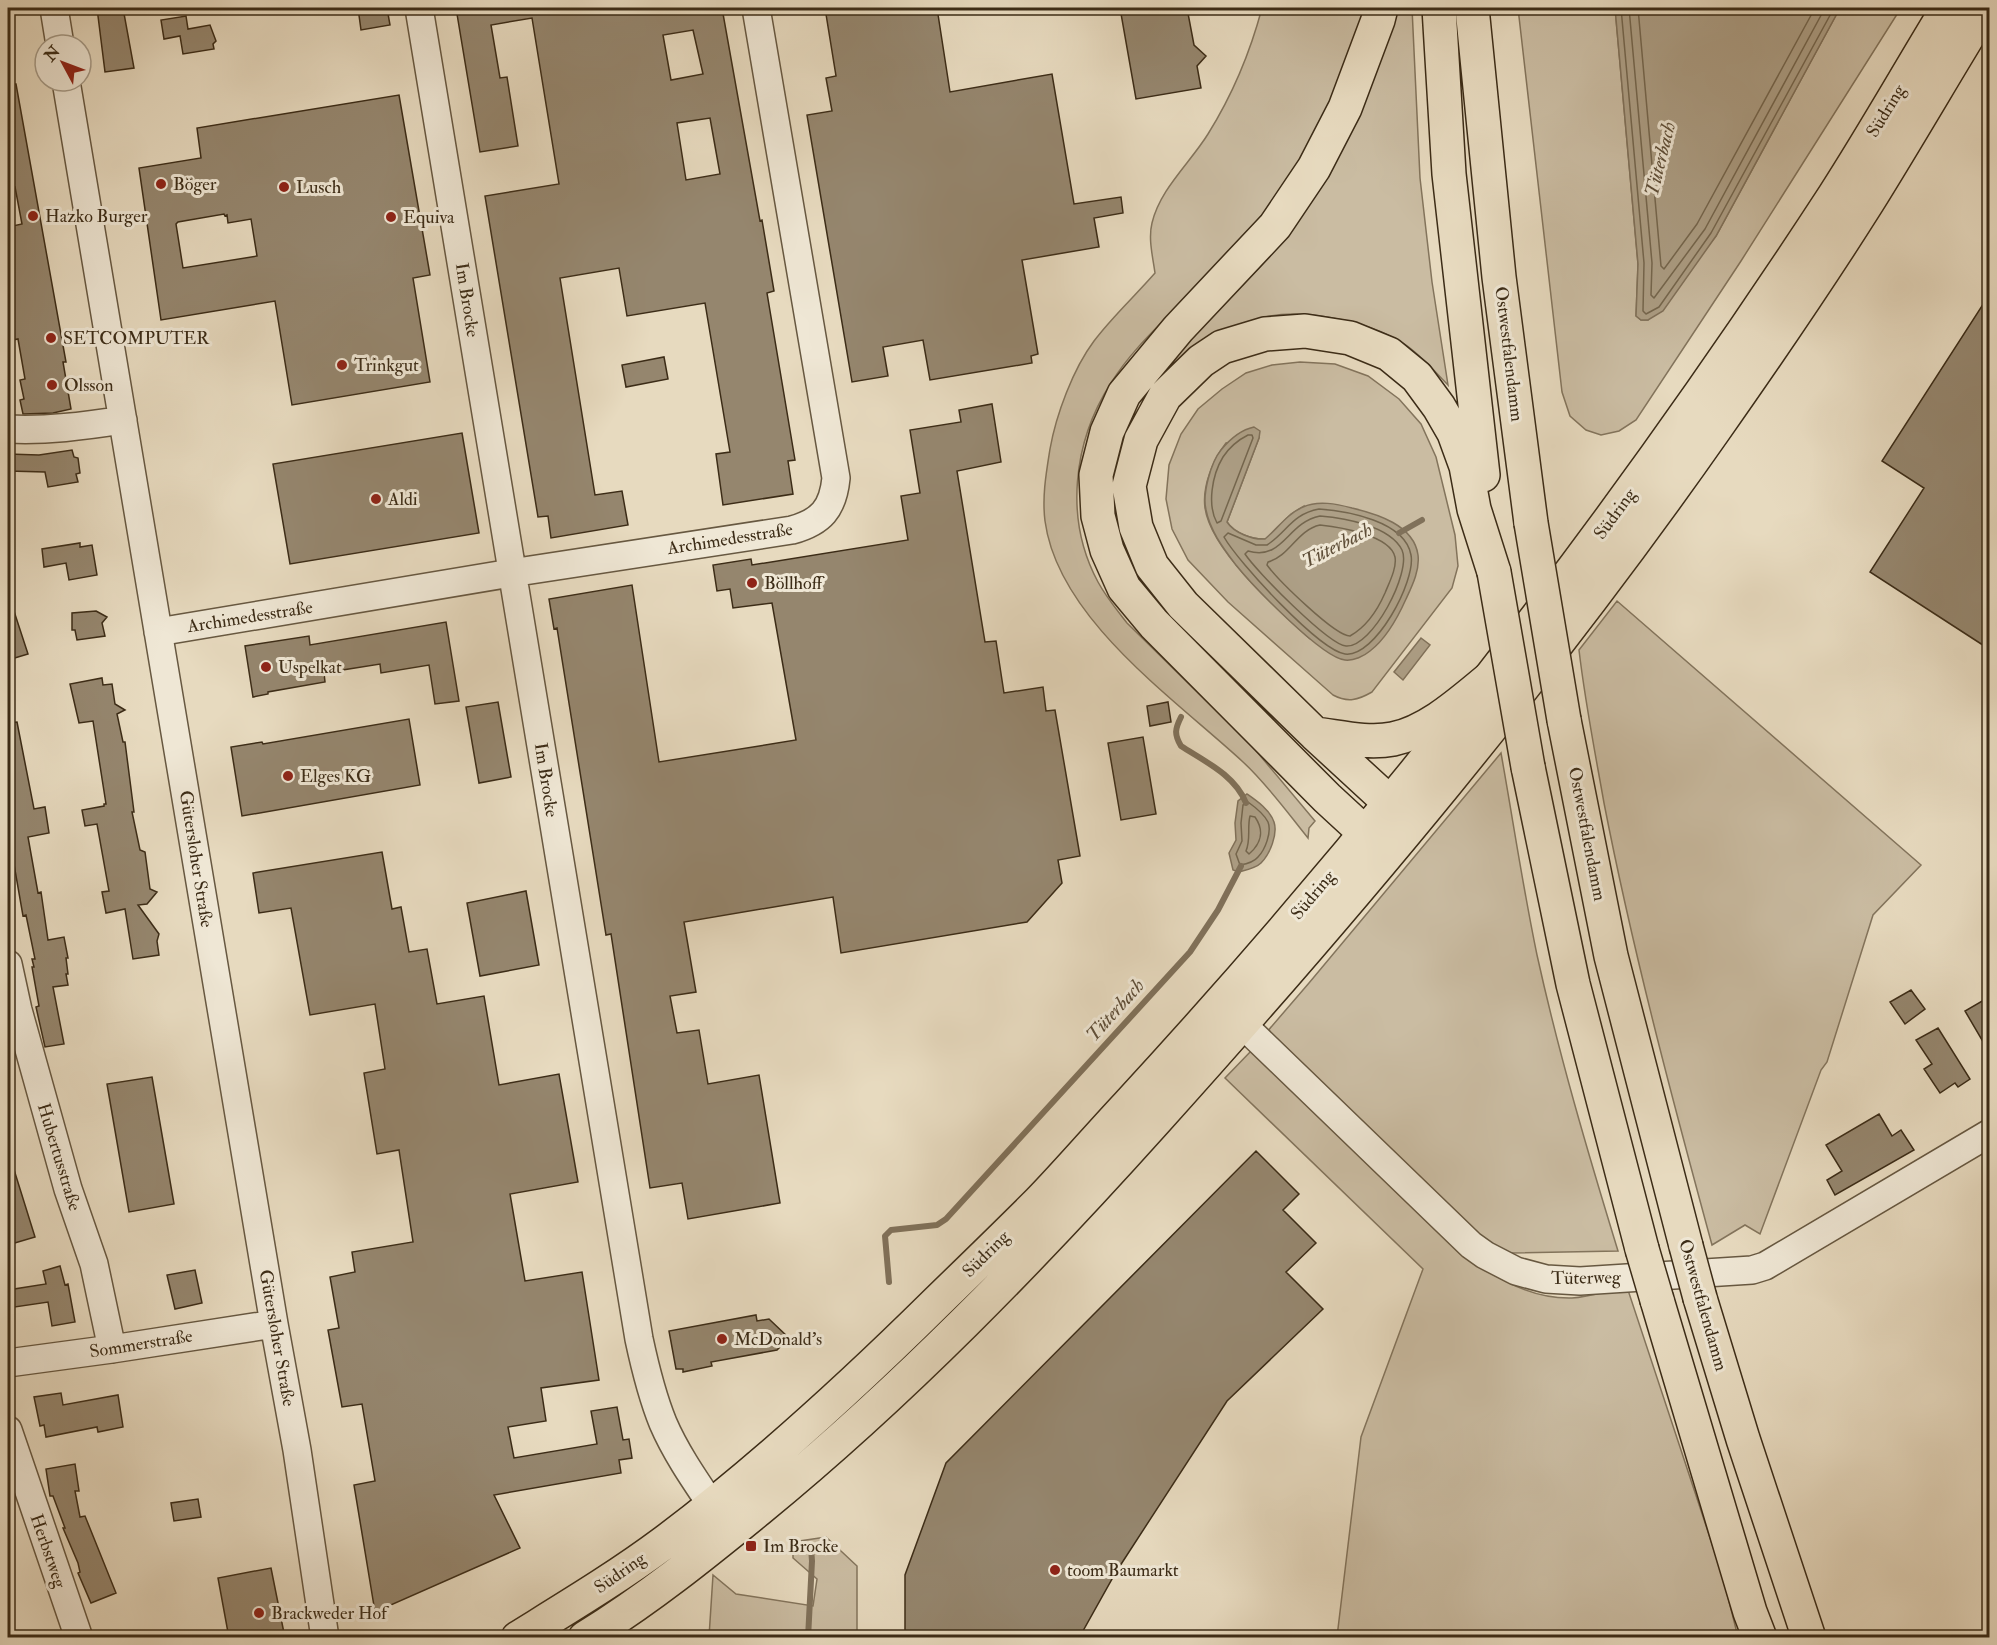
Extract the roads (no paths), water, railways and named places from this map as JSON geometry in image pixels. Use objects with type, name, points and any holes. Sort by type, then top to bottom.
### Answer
[{"type":"main road","points":[[1381,8],[1346,108],[1314,168],[1275,226],[1178,329],[1124,394],[1107,432],[1096,475],[1098,516],[1107,550],[1124,588],[1163,632],[1327,798],[1365,833],[1402,837],[1390,803],[1315,734],[1183,605],[1152,566],[1136,527],[1129,486],[1141,440],[1165,396],[1201,361],[1222,347],[1265,334],[1305,331],[1350,338],[1389,354],[1417,377],[1439,407],[1454,433],[1466,465],[1474,509],[1494,572]]},
{"type":"main road","points":[[1439,8],[1449,174],[1494,572],[1528,767],[1573,984],[1642,1249],[1754,1629]]},
{"type":"main road","name":"Ostwestfalendamm","points":[[1472,8],[1499,277],[1531,523],[1564,720],[1611,956],[1700,1298],[1743,1439],[1812,1638]]},
{"type":"main road","name":"Südring","points":[[518,1638],[622,1572],[760,1467],[882,1356],[1040,1200],[1222,1004],[1494,675],[1680,425],[1838,190],[1948,8]]},
{"type":"main road","name":"Südring","points":[[585,1638],[640,1601],[730,1532],[843,1437],[1010,1278],[1116,1165],[1242,1024],[1402,837],[1533,675],[1713,432],[1865,206],[1985,8]]},
{"type":"main road","points":[[1315,734],[1367,740],[1395,739],[1440,717],[1494,675]]},
{"type":"street","points":[[54,8],[58,33]]},
{"type":"street","name":"Im Brocke","points":[[419,8],[643,1359],[663,1423],[730,1532]]},
{"type":"street","name":"Archimedesstraße","points":[[158,632],[511,573],[792,530],[820,518],[833,498],[836,478],[756,8]]},
{"type":"street","name":"Gütersloher Straße","points":[[68,93],[297,1450],[325,1638]]},
{"type":"street","points":[[8,429],[84,426],[123,420]]},
{"type":"street","name":"Hubertusstraße","points":[[8,964],[18,1010],[56,1149],[94,1264],[112,1349]]},
{"type":"street","name":"Tüterweg","points":[[1242,1024],[1471,1245],[1491,1259],[1516,1271],[1546,1280],[1580,1281],[1752,1270],[1765,1266],[1989,1132]]},
{"type":"street","name":"Sommerstraße","points":[[8,1363],[274,1324]]},
{"type":"street","name":"Herbstweg","points":[[8,1430],[79,1638]]},
{"type":"water","points":[[1615,8],[1840,8],[1716,236],[1663,311],[1648,320],[1641,320],[1636,316],[1638,264]]},
{"type":"water","points":[[1254,427],[1260,431],[1259,438],[1227,522],[1234,529],[1250,537],[1265,539],[1297,510],[1309,505],[1327,503],[1362,511],[1393,522],[1410,536],[1415,545],[1418,555],[1417,572],[1403,606],[1382,640],[1362,656],[1345,660],[1334,656],[1305,634],[1244,575],[1214,532],[1206,510],[1205,496],[1214,462],[1217,455],[1232,439],[1244,430]]},
{"type":"water","points":[[1421,638],[1430,645],[1403,680],[1394,672]]},
{"type":"water","points":[[1247,794],[1270,814],[1275,832],[1270,849],[1261,863],[1254,868],[1239,872],[1233,870],[1229,853],[1236,840],[1235,823],[1238,801]]},
{"type":"waterway","name":"Tüterbach","points":[[1399,533],[1422,520]]},
{"type":"waterway","name":"Tüterbach","points":[[1181,717],[1176,732],[1181,746],[1227,777],[1241,793],[1246,803]]},
{"type":"waterway","name":"Tüterbach","points":[[889,1282],[885,1236],[891,1230],[937,1225],[946,1219],[1190,952],[1218,910],[1241,866]]},
{"type":"waterway","name":"Tüterbach","points":[[808,1638],[811,1548]]},
{"type":"place","name":"Böger","points":[[161,184]]},
{"type":"place","name":"Lusch","points":[[284,187]]},
{"type":"place","name":"Hazko Burger","points":[[33,216]]},
{"type":"place","name":"Equiva","points":[[391,217]]},
{"type":"place","name":"SETCOMPUTER","points":[[51,338]]},
{"type":"place","name":"Trinkgut","points":[[342,365]]},
{"type":"place","name":"Olsson","points":[[52,385]]},
{"type":"place","name":"Aldi","points":[[376,499]]},
{"type":"place","name":"Böllhoff","points":[[752,583]]},
{"type":"place","name":"Uspelkat","points":[[266,667]]},
{"type":"place","name":"Elges KG","points":[[288,776]]},
{"type":"place","name":"McDonald's","points":[[722,1339]]},
{"type":"place","name":"Im Brocke","points":[[751,1546]]},
{"type":"place","name":"toom Baumarkt","points":[[1055,1570]]},
{"type":"place","name":"Brackweder Hof","points":[[259,1613]]}]
